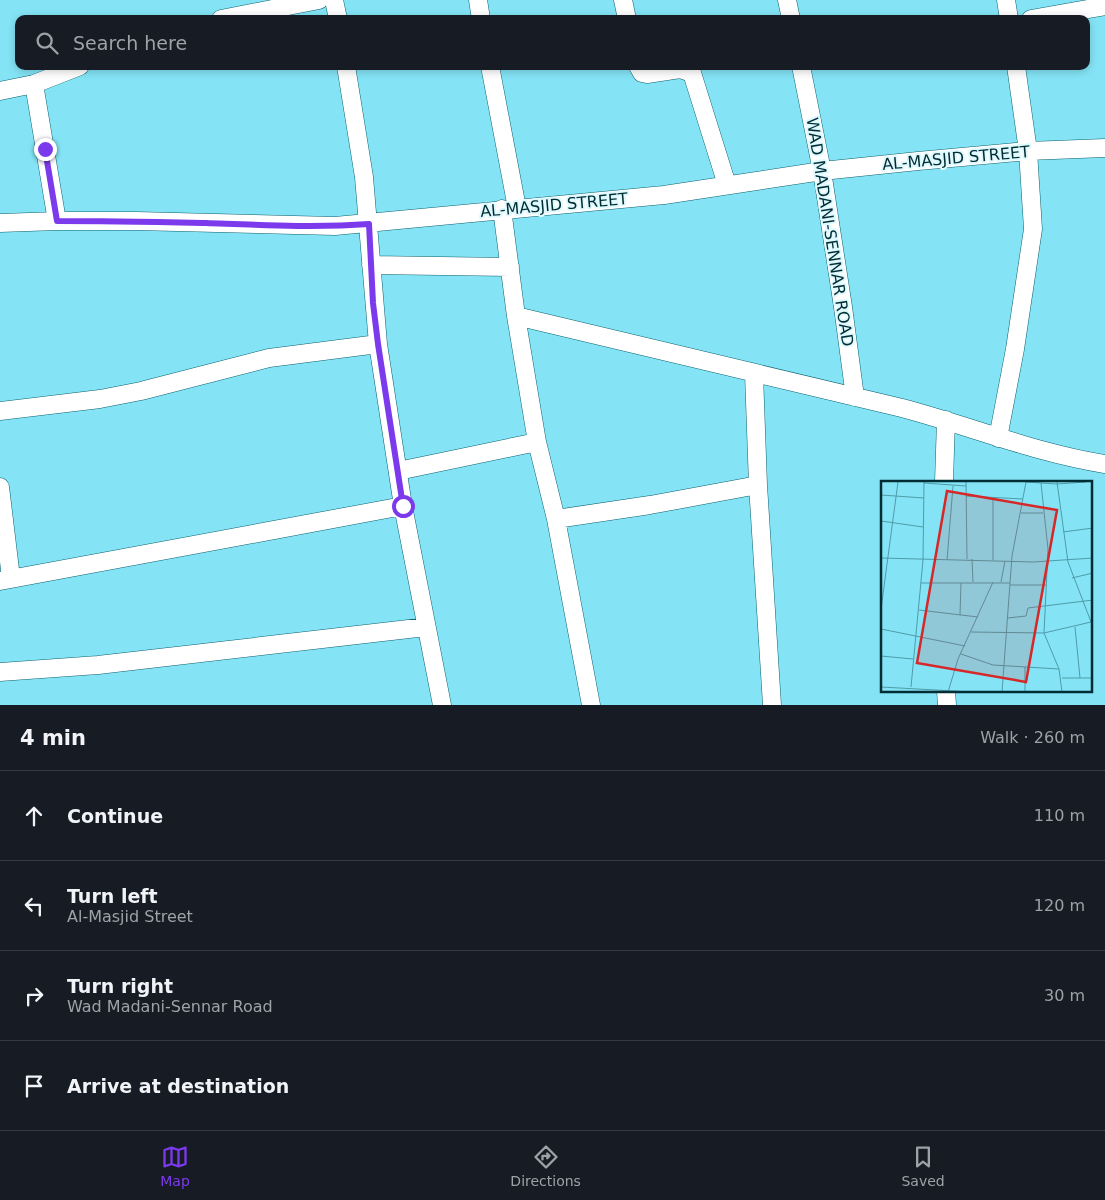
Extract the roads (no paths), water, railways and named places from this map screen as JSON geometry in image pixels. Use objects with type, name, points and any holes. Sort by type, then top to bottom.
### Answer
[{"type":"street","points":[[241,15],[319,0]]},
{"type":"street","points":[[334,0],[337,15]]},
{"type":"street","points":[[478,0],[480,15]]},
{"type":"street","points":[[623,0],[626,15]]},
{"type":"street","points":[[788,0],[790,15]]},
{"type":"street","points":[[1006,0],[1008,15]]},
{"type":"street","points":[[1054,15],[1105,6]]},
{"type":"street","points":[[0,92],[34,84],[70,70]]},
{"type":"street","points":[[347,70],[364,177],[378,344],[403,506],[442,705]]},
{"type":"street","points":[[491,70],[509,209],[510,266],[516,316],[537,442],[556,519],[590,705]]},
{"type":"street","points":[[640,70],[642,73],[647,74],[673,70]]},
{"type":"street","points":[[683,70],[692,73],[727,186]]},
{"type":"street","name":"WAD MADANI-SENNAR ROAD","points":[[802,70],[822,171],[844,307],[855,397]]},
{"type":"street","points":[[998,438],[1015,349],[1033,229],[1028,151],[1017,70]]},
{"type":"street","points":[[34,84],[57,221]]},
{"type":"street","name":"AL-MASJID STREET","points":[[0,223],[136,221],[291,226],[369,224],[664,195],[822,171],[1028,151],[1105,148]]},
{"type":"street","points":[[371,265],[510,266]]},
{"type":"street","points":[[516,316],[855,397],[946,420],[1037,450],[1105,464]]},
{"type":"street","points":[[0,411],[100,399],[141,391],[269,358],[378,344]]},
{"type":"street","points":[[754,374],[758,485],[772,705]]},
{"type":"street","points":[[944,481],[946,420]]},
{"type":"street","points":[[398,471],[537,442]]},
{"type":"street","points":[[556,519],[650,505],[758,485]]},
{"type":"street","points":[[0,487],[6,579],[129,558],[403,506]]},
{"type":"street","points":[[0,672],[98,665],[426,627]]},
{"type":"street","points":[[946,692],[947,705]]}]
